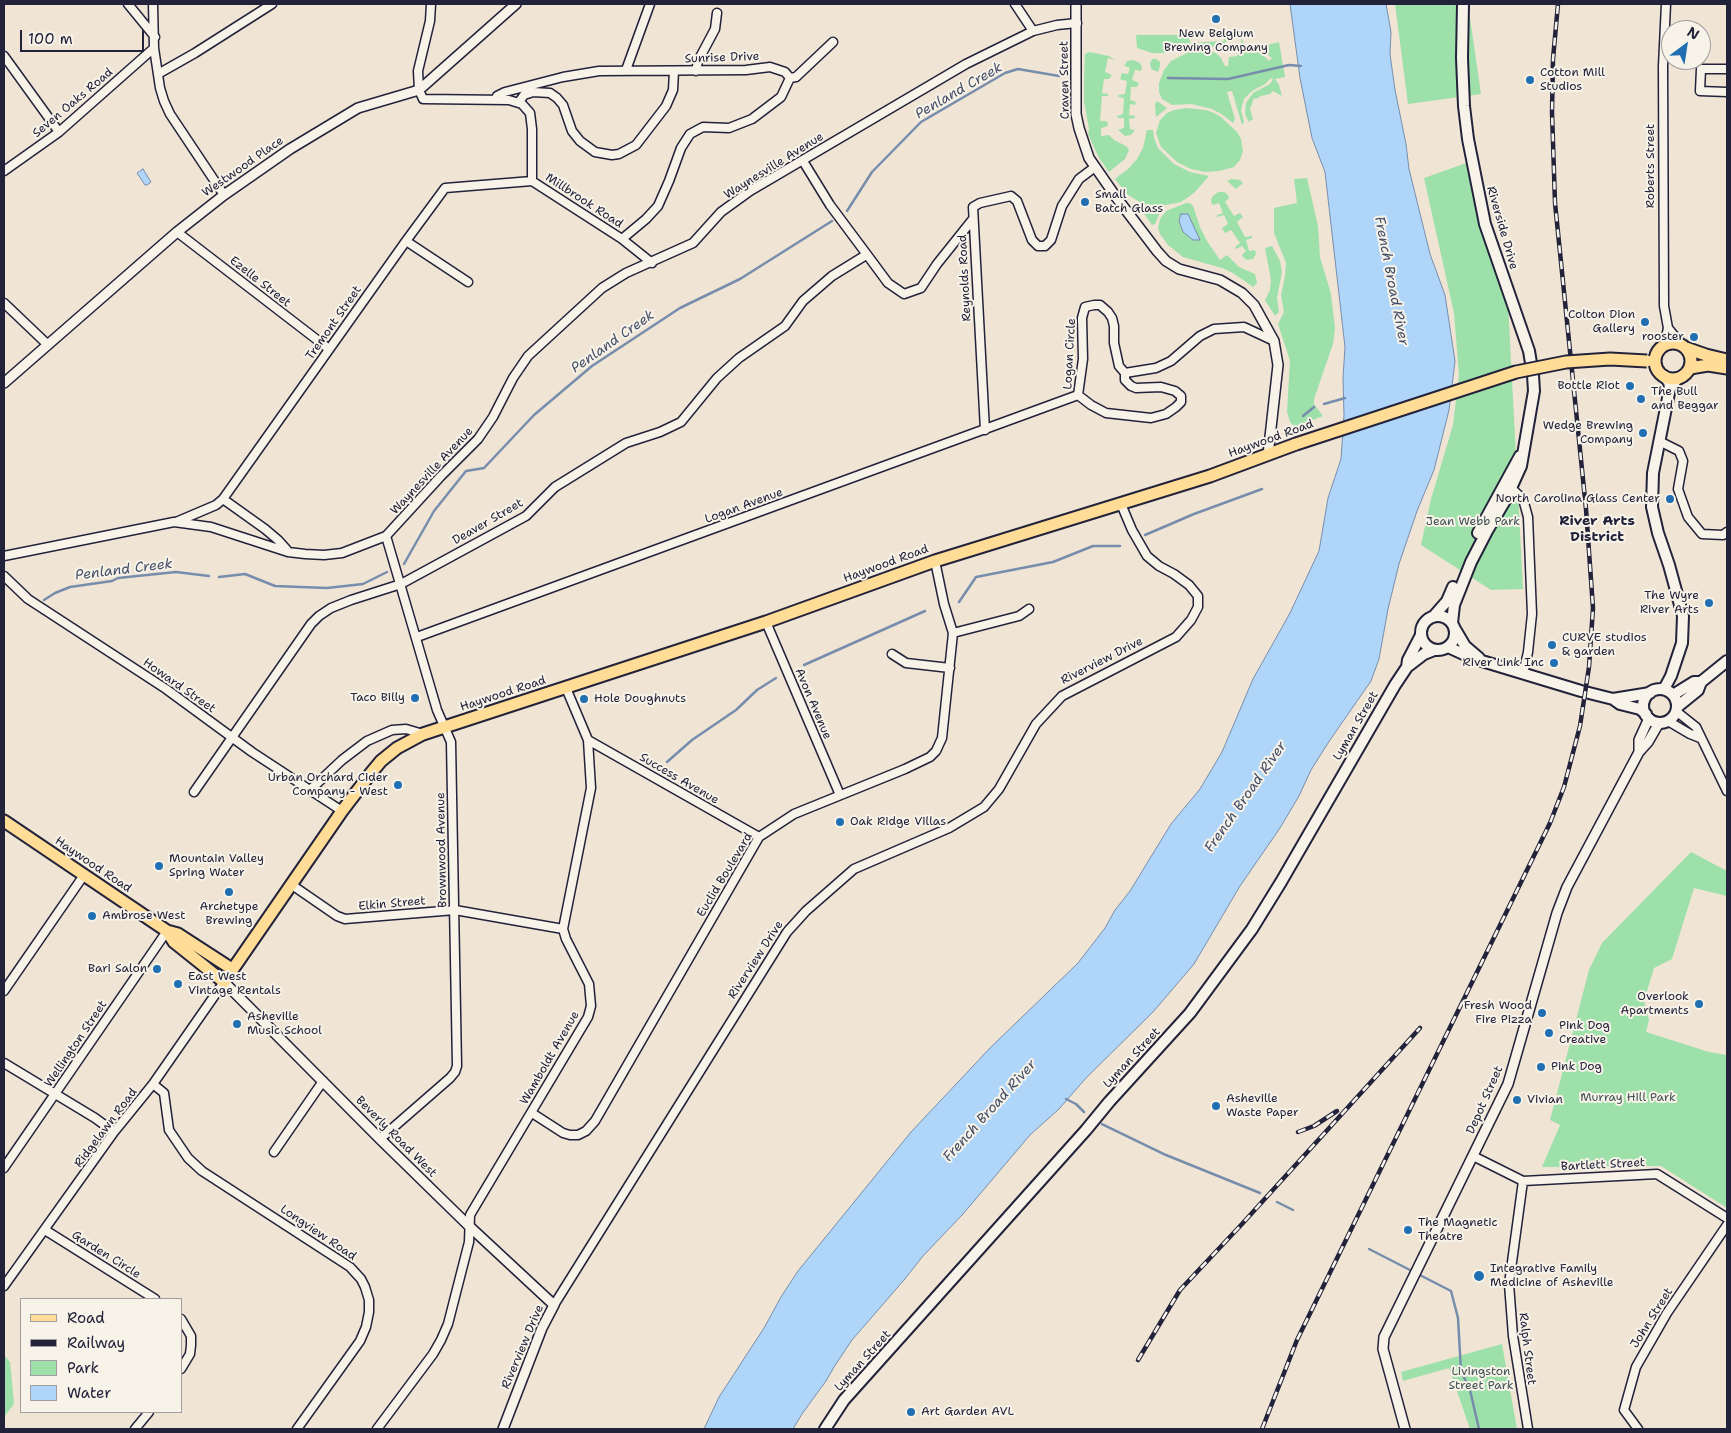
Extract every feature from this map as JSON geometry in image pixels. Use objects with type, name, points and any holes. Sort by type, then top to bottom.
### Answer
[{"type":"main road","name":"Riverside Drive","points":[[1453,626],[1454,605],[1470,562],[1521,466],[1534,391],[1531,360],[1524,335],[1485,224],[1476,184],[1464,106],[1462,58],[1463,4]]},
{"type":"main road","points":[[1664,689],[1671,676],[1682,643],[1683,616],[1652,507],[1653,473],[1670,388],[1669,382],[1651,361],[1664,346],[1673,343],[1706,356],[1727,360]]},
{"type":"main road","points":[[1664,376],[1678,378],[1683,376],[1690,368],[1691,357],[1684,346]]},
{"type":"main road","name":"Haywood Road","points":[[167,931],[174,942],[224,982],[342,811],[381,761],[407,741],[423,734],[766,622],[935,561],[1121,504],[1516,372],[1566,362],[1610,359],[1651,361]]},
{"type":"main road","points":[[1690,368],[1708,365],[1727,368]]},
{"type":"main road","points":[[1670,388],[1678,378]]},
{"type":"main road","name":"Riverside Drive","points":[[1433,617],[1448,601],[1476,536],[1522,453]]},
{"type":"main road","points":[[1453,626],[1454,638],[1448,647],[1434,650],[1424,644],[1421,635],[1422,625],[1429,618],[1443,617],[1453,626],[1460,640],[1486,663]]},
{"type":"main road","name":"Lyman Street","points":[[1407,667],[1408,660],[1421,635]]},
{"type":"main road","points":[[1448,647],[1486,663],[1614,699],[1620,704],[1640,709],[1647,716],[1664,722],[1698,690],[1701,682],[1727,661]]},
{"type":"main road","name":"Lyman Street","points":[[825,1429],[844,1400],[1109,1102],[1190,1014],[1252,929],[1407,667],[1424,654],[1434,650]]},
{"type":"main road","points":[[1673,695],[1694,682],[1701,682]]},
{"type":"main road","points":[[1614,699],[1664,689],[1673,695],[1677,709]]},
{"type":"main road","points":[[1647,716],[1644,702],[1650,693]]},
{"type":"main road","name":"Haywood Road","points":[[4,821],[167,931],[178,934],[232,969]]},
{"type":"street","points":[[128,4],[155,37]]},
{"type":"street","points":[[153,4],[154,48],[160,88],[170,114],[224,194]]},
{"type":"street","points":[[158,74],[272,4]]},
{"type":"street","points":[[431,4],[430,21],[418,71],[419,90],[423,99],[519,102],[524,95],[533,92],[554,95],[563,105],[572,132],[580,141],[595,152],[612,155],[619,154],[636,145],[666,106],[673,90],[674,71]]},
{"type":"street","name":"Westwood Place","points":[[4,383],[177,232],[224,194],[290,149],[358,108],[419,90],[516,4]]},
{"type":"street","points":[[626,70],[650,4]]},
{"type":"street","points":[[1015,4],[1033,31]]},
{"type":"street","name":"Craven Street","points":[[1076,4],[1076,114],[1084,146],[1095,167],[1166,261],[1179,269],[1220,280],[1242,294],[1254,305],[1274,341],[1278,365],[1268,455]]},
{"type":"street","name":"Roberts Street","points":[[1664,346],[1668,328],[1664,306],[1663,66],[1666,4]]},
{"type":"street","points":[[696,70],[698,61],[715,29],[717,13]]},
{"type":"street","name":"Waynesville Avenue","points":[[4,556],[174,522],[211,528],[288,552],[324,555],[342,552],[386,536],[478,439],[528,356],[602,288],[626,273],[693,244],[721,212],[750,191],[966,64],[1033,31],[1057,25],[1077,23]]},
{"type":"street","points":[[622,239],[658,206],[681,148],[690,134],[703,127],[729,128],[752,119],[781,97],[790,78],[796,77],[833,42]]},
{"type":"street","name":"Seven Oaks Road","points":[[4,171],[60,132],[154,48]]},
{"type":"street","points":[[4,56],[60,132]]},
{"type":"street","name":"Sunrise Drive","points":[[496,100],[497,96],[505,92],[563,76],[599,71],[746,70],[770,67],[785,72],[790,78]]},
{"type":"street","points":[[1727,69],[1701,68],[1700,91],[1727,92]]},
{"type":"street","name":"Millbrook Road","points":[[519,102],[528,109],[532,129],[532,181],[622,239],[652,263]]},
{"type":"street","name":"Reynolds Road","points":[[803,160],[830,205],[866,255],[888,284],[904,294],[921,288],[937,264],[973,219]]},
{"type":"street","points":[[973,219],[973,207],[980,203],[1011,196],[1017,201],[1032,240],[1038,246],[1045,246],[1051,240],[1062,206],[1079,179],[1095,167]]},
{"type":"street","name":"Tremont Street","points":[[174,522],[216,506],[223,499],[406,240],[445,188],[532,181]]},
{"type":"street","name":"Reynolds Road","points":[[973,219],[985,430]]},
{"type":"street","name":"Ezelle Street","points":[[177,232],[329,349]]},
{"type":"street","points":[[406,240],[468,282]]},
{"type":"street","name":"Deaver Street","points":[[194,792],[311,624],[319,616],[331,608],[351,600],[401,584],[526,516],[555,487],[626,443],[660,432],[681,422],[717,378],[739,358],[785,326],[803,300],[832,276],[866,255]]},
{"type":"street","points":[[4,303],[47,344]]},
{"type":"street","name":"Logan Circle","points":[[1100,305],[1112,318],[1114,344],[1119,366],[1124,373],[1125,380],[1131,386],[1136,388],[1161,387],[1168,389],[1181,396],[1181,402],[1166,414],[1151,418],[1106,413],[1078,395],[1083,359],[1082,318],[1085,307],[1100,305]]},
{"type":"street","points":[[1124,373],[1156,368],[1171,361],[1200,336],[1214,329],[1244,328],[1274,341]]},
{"type":"street","points":[[1668,328],[1684,346]]},
{"type":"street","name":"Logan Avenue","points":[[417,637],[1078,395]]},
{"type":"street","points":[[1659,441],[1679,451],[1683,461],[1678,489],[1688,517],[1702,534],[1723,535],[1727,532]]},
{"type":"street","points":[[1511,488],[1523,499],[1528,517],[1532,614],[1528,652],[1523,674]]},
{"type":"street","points":[[223,499],[265,529],[288,552]]},
{"type":"street","name":"Riverview Drive","points":[[503,1429],[542,1328],[554,1305],[787,932],[806,911],[854,869],[949,828],[984,807],[999,789],[1036,724],[1062,696],[1176,637],[1191,620],[1198,607],[1198,596],[1189,585],[1174,574],[1158,566],[1147,556],[1132,530],[1121,504]]},
{"type":"street","name":"Brownwood Avenue","points":[[380,1139],[450,1078],[458,1066],[451,742],[438,710],[386,536]]},
{"type":"street","name":"Euclid Boulevard","points":[[532,1113],[563,1133],[570,1135],[578,1135],[586,1131],[595,1121],[759,837],[794,814],[905,770],[930,757],[936,751],[942,738],[952,633],[935,561]]},
{"type":"street","name":"Howard Street","points":[[4,576],[28,599],[166,690],[342,811]]},
{"type":"street","points":[[952,633],[1019,616],[1029,609]]},
{"type":"street","name":"Avon Avenue","points":[[766,622],[840,795]]},
{"type":"street","points":[[892,654],[906,663],[950,668]]},
{"type":"street","points":[[563,930],[591,788],[588,740],[566,688]]},
{"type":"street","points":[[1677,709],[1696,727],[1727,791]]},
{"type":"street","name":"Depot Street","points":[[1639,752],[1640,740],[1647,716]]},
{"type":"street","points":[[1664,722],[1700,738]]},
{"type":"street","name":"Depot Street","points":[[1405,1429],[1383,1345],[1388,1327],[1508,1084],[1562,900],[1639,752],[1664,722]]},
{"type":"street","points":[[309,790],[342,760],[373,738],[392,730],[406,729],[423,734]]},
{"type":"street","name":"Success Avenue","points":[[588,740],[759,837]]},
{"type":"street","points":[[4,991],[84,875]]},
{"type":"street","name":"Elkin Street","points":[[292,884],[337,916],[345,919],[455,910],[563,930]]},
{"type":"street","name":"Wamboldt Avenue","points":[[377,1429],[434,1354],[448,1324],[469,1242],[470,1215],[588,1017],[591,1006],[589,984],[563,930]]},
{"type":"street","name":"Wellington Street","points":[[4,1168],[167,931]]},
{"type":"street","name":"Beverly Road West","points":[[224,982],[380,1139],[469,1226],[554,1305]]},
{"type":"street","name":"Ridgelawn Road","points":[[4,1286],[114,1132],[153,1084],[224,982]]},
{"type":"street","points":[[4,1063],[95,1118],[114,1132]]},
{"type":"street","points":[[274,1152],[323,1082]]},
{"type":"street","name":"Longview Road","points":[[153,1084],[164,1093],[169,1130],[188,1158],[202,1171],[350,1267],[361,1279],[365,1288],[369,1300],[369,1312],[366,1327],[360,1340],[297,1429]]},
{"type":"street","name":"Bartlett Street","points":[[1473,1156],[1523,1181],[1657,1174],[1727,1218]]},
{"type":"street","name":"Ralph Street","points":[[1523,1181],[1509,1284],[1513,1336],[1528,1429]]},
{"type":"street","name":"John Street","points":[[1638,1429],[1624,1410],[1636,1367],[1667,1313],[1727,1225]]},
{"type":"street","name":"Garden Circle","points":[[45,1230],[153,1298]]},
{"type":"street","points":[[182,1321],[191,1336],[191,1345],[186,1362],[182,1368]]},
{"type":"street","points":[[135,1429],[148,1413]]},
{"type":"green space","points":[[1395,4],[1468,4],[1481,94],[1408,104]]},
{"type":"green space","points":[[1224,34],[1229,34],[1229,38],[1222,47],[1196,46],[1163,53],[1152,53],[1137,48],[1136,35],[1189,35],[1190,43],[1224,41]]},
{"type":"green space","points":[[1241,37],[1246,48],[1262,54],[1269,61],[1272,58],[1262,51],[1263,48],[1279,42],[1285,77],[1275,79],[1282,96],[1273,91],[1270,94],[1254,98],[1250,109],[1253,119],[1249,122],[1245,114],[1246,103],[1253,93],[1270,84],[1273,79],[1271,78],[1244,99],[1241,110],[1244,122],[1242,125],[1232,91],[1227,92],[1235,119],[1233,123],[1212,109],[1191,104],[1172,105],[1162,99],[1159,92],[1159,83],[1164,70],[1171,61],[1191,51],[1207,50],[1216,53],[1225,66],[1228,66],[1229,57],[1242,54]]},
{"type":"green space","points":[[1089,52],[1109,56],[1115,60],[1108,58],[1105,72],[1112,75],[1109,79],[1104,79],[1102,93],[1108,94],[1108,96],[1102,96],[1100,121],[1107,121],[1108,126],[1101,128],[1101,136],[1109,135],[1129,150],[1125,159],[1109,172],[1099,158],[1088,134],[1089,129],[1084,101],[1084,80],[1085,54]]},
{"type":"green space","points":[[1152,59],[1160,62],[1158,72],[1151,69],[1150,63]]},
{"type":"green space","points":[[1133,60],[1140,63],[1142,67],[1141,71],[1135,70],[1132,80],[1139,83],[1137,87],[1131,87],[1130,100],[1136,102],[1135,105],[1130,104],[1129,115],[1135,116],[1135,118],[1129,119],[1130,129],[1135,130],[1131,135],[1125,136],[1118,130],[1124,128],[1124,118],[1118,118],[1117,116],[1123,114],[1124,98],[1118,95],[1125,94],[1127,81],[1120,79],[1122,73],[1128,74],[1130,68],[1124,66],[1127,61]]},
{"type":"green space","points":[[1157,101],[1167,108],[1156,117],[1155,104]]},
{"type":"green space","points":[[1187,108],[1214,113],[1237,132],[1241,139],[1243,151],[1240,160],[1234,167],[1205,172],[1191,169],[1177,162],[1161,147],[1156,133],[1160,120],[1167,113]]},
{"type":"green space","points":[[1147,130],[1153,130],[1158,148],[1174,164],[1190,172],[1209,176],[1194,193],[1181,202],[1161,206],[1143,204],[1128,195],[1115,179],[1137,159],[1143,148]]},
{"type":"green space","name":"Jean Webb Park","points":[[1472,161],[1508,303],[1523,589],[1491,590],[1421,545],[1431,499],[1453,425],[1459,375],[1454,313],[1424,178]]},
{"type":"green space","points":[[1307,178],[1318,226],[1320,257],[1331,294],[1335,329],[1333,344],[1314,399],[1314,404],[1323,416],[1295,427],[1290,422],[1287,412],[1290,361],[1278,324],[1284,312],[1281,295],[1286,263],[1274,233],[1274,208],[1297,203],[1294,179]]},
{"type":"green space","points":[[1232,179],[1240,180],[1243,183],[1236,189],[1227,181]]},
{"type":"green space","points":[[1218,192],[1224,192],[1228,195],[1229,198],[1225,202],[1234,216],[1240,213],[1243,217],[1237,222],[1245,237],[1252,236],[1252,238],[1246,240],[1249,251],[1255,250],[1256,254],[1253,259],[1247,260],[1243,257],[1242,255],[1246,251],[1242,246],[1236,249],[1235,247],[1240,243],[1231,230],[1225,233],[1222,228],[1228,224],[1224,215],[1217,217],[1217,215],[1223,213],[1219,203],[1213,205],[1211,202],[1212,197]]},
{"type":"green space","points":[[1190,203],[1193,206],[1207,241],[1220,260],[1227,255],[1239,267],[1255,274],[1257,283],[1253,287],[1222,268],[1183,257],[1168,245],[1160,234],[1158,228],[1160,219],[1166,211]],"holes":[[[1181,214],[1188,214],[1199,240],[1193,240],[1183,232],[1179,221]]]},
{"type":"green space","points":[[1134,205],[1161,210],[1155,224],[1152,225],[1142,211],[1136,208]]},
{"type":"green space","points":[[1272,246],[1280,261],[1282,272],[1277,298],[1279,312],[1275,316],[1265,300],[1270,290],[1271,280],[1265,248]]},
{"type":"green space","name":"Murray Hill Park","points":[[1691,852],[1727,871],[1727,896],[1694,888],[1672,959],[1654,968],[1644,1001],[1649,1020],[1646,1032],[1709,1052],[1727,1055],[1727,1208],[1661,1166],[1542,1167],[1560,1125],[1550,1120],[1589,970],[1602,943]]},
{"type":"green space","name":"Livingston Street Park","points":[[1502,1344],[1517,1429],[1470,1429],[1449,1368],[1403,1381],[1401,1372]]},
{"type":"green space","points":[[4,1355],[10,1362],[14,1404],[4,1417]]},
{"type":"water","name":"French Broad River","points":[[1290,4],[1386,4],[1391,32],[1390,54],[1395,90],[1409,169],[1430,254],[1445,295],[1455,361],[1449,410],[1434,470],[1417,511],[1399,564],[1379,659],[1371,681],[1311,770],[1299,796],[1280,828],[1240,886],[1194,964],[1153,1012],[1086,1078],[1059,1109],[1030,1135],[963,1214],[923,1256],[852,1340],[793,1429],[704,1429],[719,1397],[798,1271],[911,1132],[990,1048],[1078,963],[1105,928],[1171,824],[1200,789],[1222,752],[1253,679],[1290,613],[1319,551],[1328,498],[1341,459],[1345,347],[1325,172],[1312,138],[1300,78]]},
{"type":"water","points":[[143,169],[151,182],[147,185],[145,185],[137,173]]},
{"type":"water","points":[[1181,214],[1188,214],[1200,240],[1193,240],[1183,232],[1179,221]]},
{"type":"waterway","name":"Penland Creek","points":[[1168,78],[1228,79],[1289,65],[1301,66]]},
{"type":"waterway","name":"Penland Creek","points":[[847,211],[872,172],[921,122],[1005,73],[1018,69],[1059,76]]},
{"type":"waterway","name":"Penland Creek","points":[[404,564],[434,511],[466,471],[484,468],[534,415],[592,366],[680,308],[740,279],[832,221]]},
{"type":"waterway","points":[[1324,404],[1345,398]]},
{"type":"waterway","points":[[1303,416],[1314,407]]},
{"type":"waterway","points":[[1145,535],[1194,514],[1262,489]]},
{"type":"waterway","points":[[959,602],[976,577],[1053,562],[1093,546],[1120,546]]},
{"type":"waterway","name":"Penland Creek","points":[[44,600],[70,587],[112,581],[118,578],[176,572],[209,576]]},
{"type":"waterway","name":"Penland Creek","points":[[219,577],[245,574],[275,586],[327,588],[363,584],[387,572]]},
{"type":"waterway","points":[[804,665],[925,611]]},
{"type":"waterway","points":[[667,762],[692,740],[736,710],[757,690],[776,678]]},
{"type":"waterway","points":[[1066,1099],[1076,1104],[1084,1112]]},
{"type":"waterway","points":[[1102,1124],[1166,1155],[1260,1193]]},
{"type":"waterway","points":[[1277,1202],[1293,1210]]},
{"type":"waterway","points":[[1369,1249],[1451,1291],[1458,1318],[1461,1371],[1470,1390],[1479,1429]]},
{"type":"railway","points":[[1262,1429],[1297,1340],[1550,823],[1564,787],[1580,726],[1589,667],[1593,608],[1586,509],[1555,203],[1552,112],[1553,59],[1558,4]]},
{"type":"railway","points":[[1138,1360],[1180,1290],[1420,1028]]},
{"type":"railway","points":[[1298,1132],[1314,1126],[1337,1111]]},
{"type":"place","name":"New Belgium Brewing Company","points":[[1216,19]]},
{"type":"place","name":"Cotton Mill Studios","points":[[1530,80]]},
{"type":"place","name":"Small Batch Glass","points":[[1085,202]]},
{"type":"place","name":"Colton Dion Gallery","points":[[1645,322]]},
{"type":"place","name":"rooster","points":[[1694,337]]},
{"type":"place","name":"Bottle Riot","points":[[1630,386]]},
{"type":"place","name":"The Bull and Beggar","points":[[1641,399]]},
{"type":"place","name":"Wedge Brewing Company","points":[[1643,433]]},
{"type":"place","name":"North Carolina Glass Center","points":[[1670,499]]},
{"type":"place","name":"The Wyre River Arts","points":[[1709,603]]},
{"type":"place","name":"CURVE studios & garden","points":[[1552,645]]},
{"type":"place","name":"River Link Inc","points":[[1554,663]]},
{"type":"place","name":"Taco Billy","points":[[415,698]]},
{"type":"place","name":"Hole Doughnuts","points":[[584,699]]},
{"type":"place","name":"Urban Orchard Cider Company - West","points":[[398,785]]},
{"type":"place","name":"Oak Ridge Villas","points":[[840,822]]},
{"type":"place","name":"Mountain Valley Spring Water","points":[[159,866]]},
{"type":"place","name":"Archetype Brewing","points":[[229,892]]},
{"type":"place","name":"Ambrose West","points":[[92,916]]},
{"type":"place","name":"Bari Salon","points":[[157,969]]},
{"type":"place","name":"East West Vintage Rentals","points":[[178,984]]},
{"type":"place","name":"Overlook Apartments","points":[[1699,1004]]},
{"type":"place","name":"Fresh Wood Fire Pizza","points":[[1542,1013]]},
{"type":"place","name":"Asheville Music School","points":[[237,1024]]},
{"type":"place","name":"Pink Dog Creative","points":[[1549,1033]]},
{"type":"place","name":"Pink Dog","points":[[1541,1067]]},
{"type":"place","name":"Vivian","points":[[1517,1100]]},
{"type":"place","name":"Asheville Waste Paper","points":[[1216,1106]]},
{"type":"place","name":"The Magnetic Theatre","points":[[1408,1230]]},
{"type":"place","name":"Integrative Family Medicine of Asheville","points":[[1479,1276]]},
{"type":"place","name":"Art Garden AVL","points":[[911,1412]]},
{"type":"district","name":"River Arts District","points":[[1597,530]]}]
